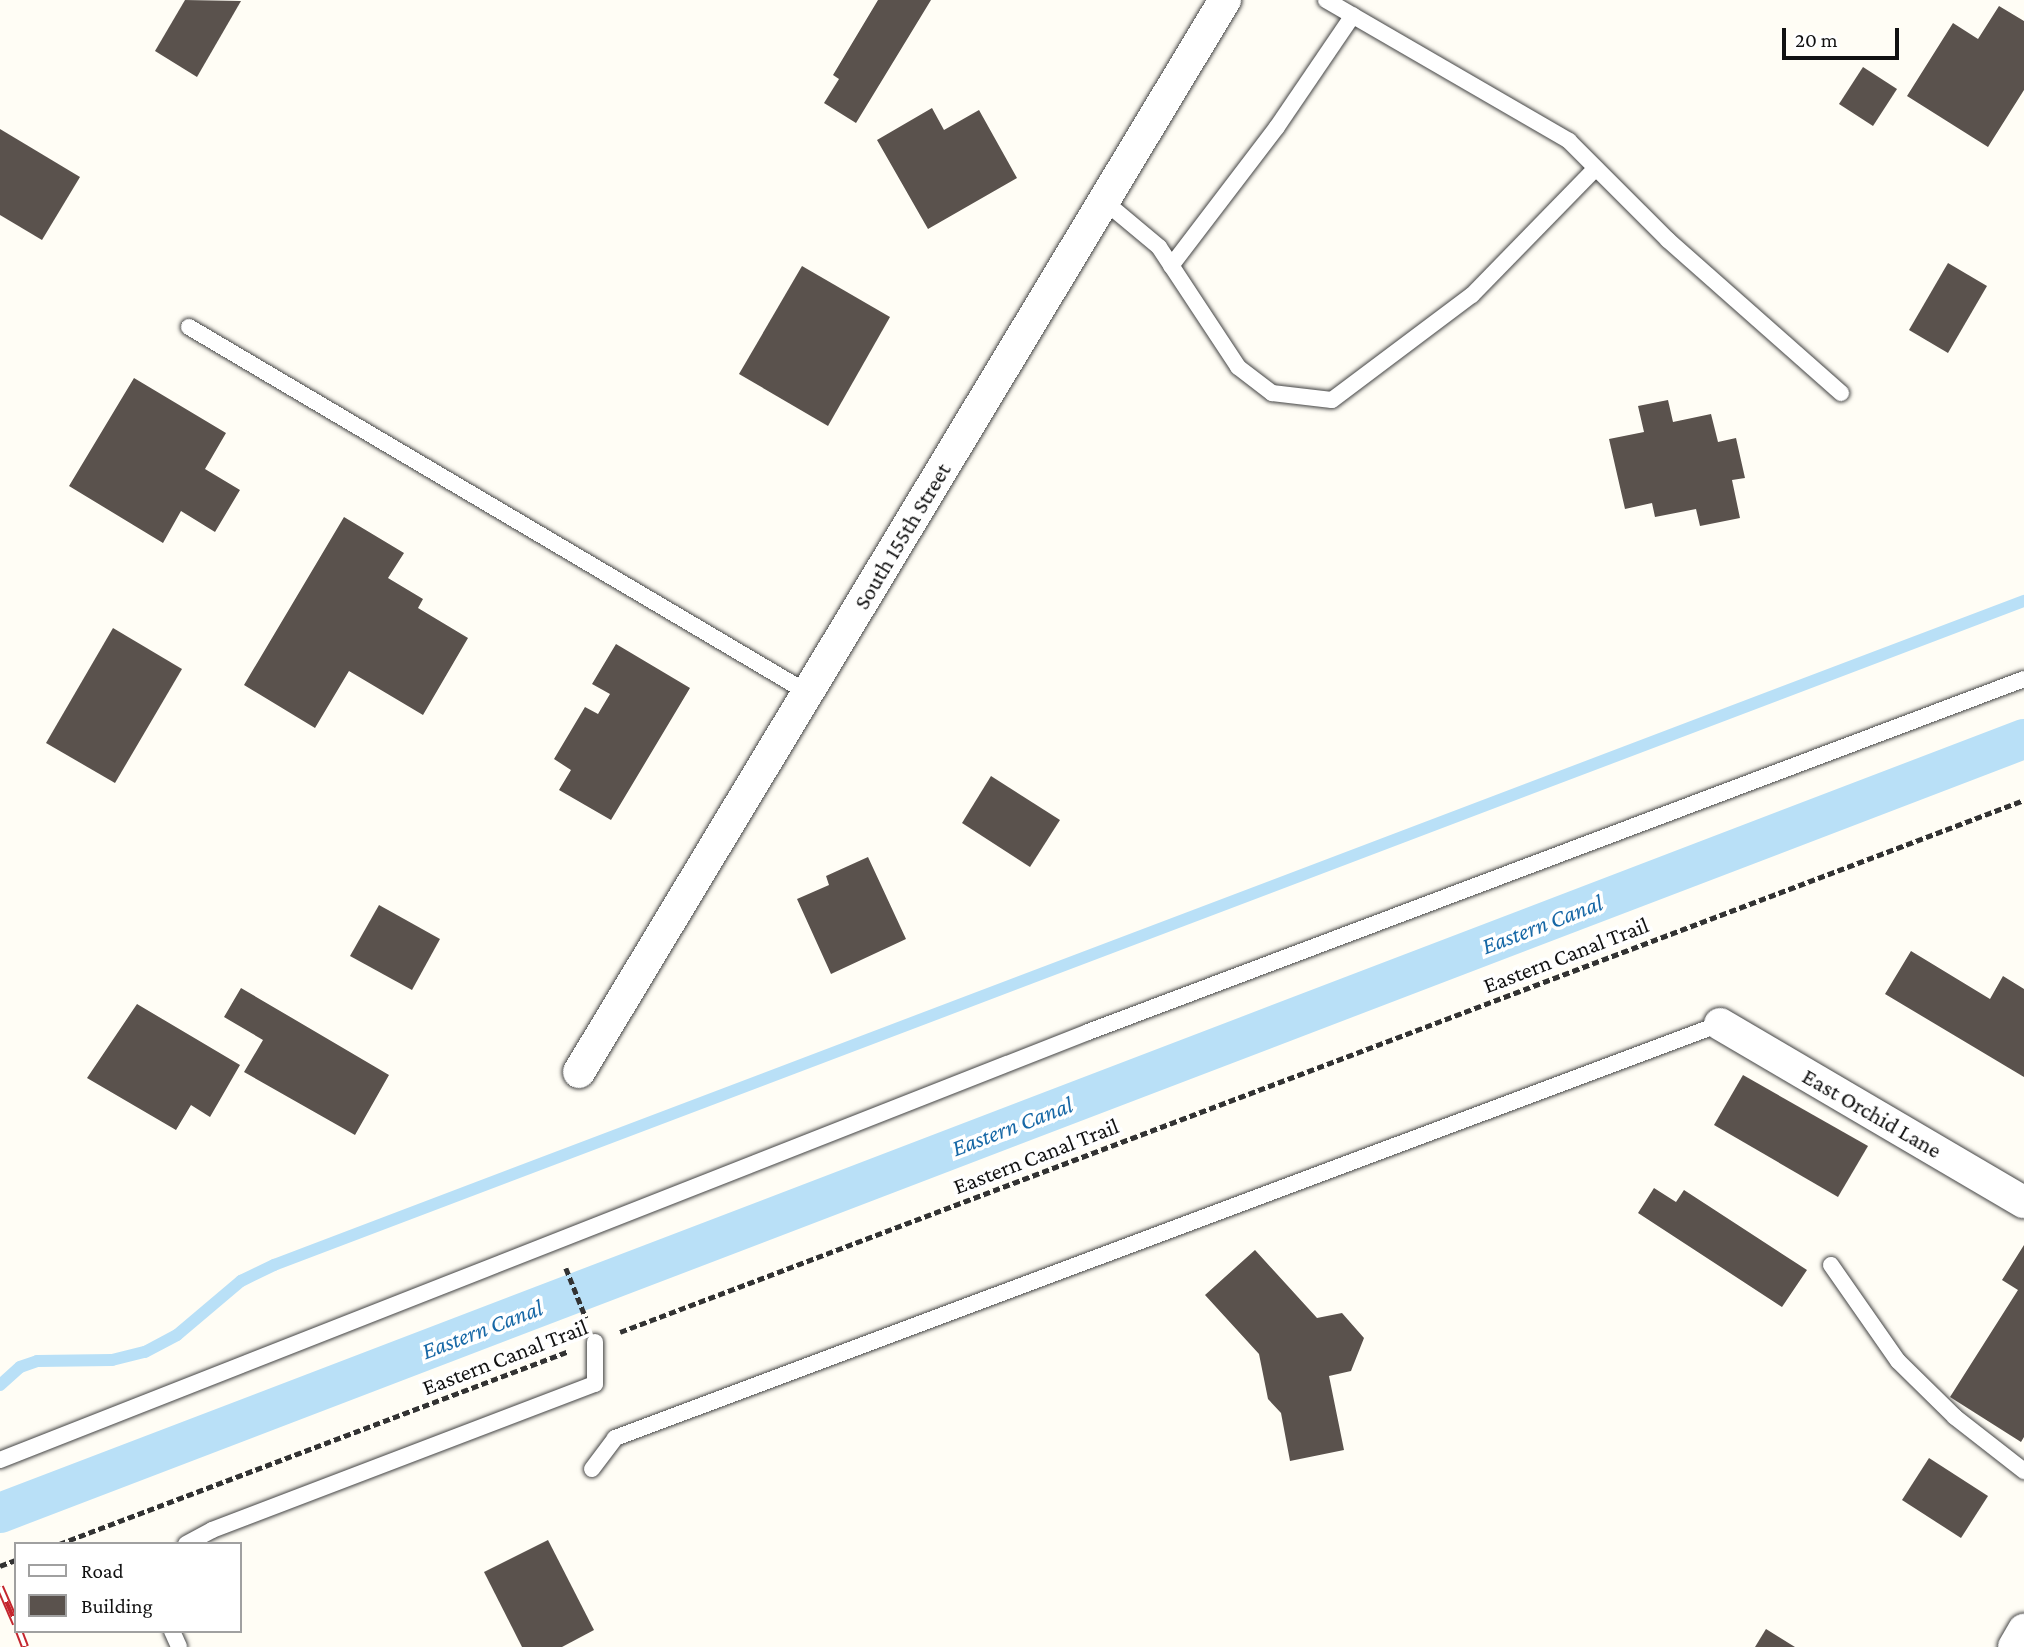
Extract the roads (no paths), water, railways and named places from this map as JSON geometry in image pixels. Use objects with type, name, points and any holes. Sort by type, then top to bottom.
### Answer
[{"type":"street","name":"South 155th Street","points":[[579,1072],[1225,0]]},
{"type":"street","name":"East Orchid Lane","points":[[1720,1024],[2024,1202]]},
{"type":"street","points":[[2014,1647],[2024,1630]]},
{"type":"lane","points":[[1326,0],[1569,141],[1668,240],[1840,393]]},
{"type":"lane","points":[[1171,266],[1277,127],[1353,15]]},
{"type":"lane","points":[[1104,201],[1159,247],[1238,367],[1272,393],[1332,400],[1472,295],[1596,168]]},
{"type":"lane","points":[[189,327],[808,693]]},
{"type":"lane","points":[[0,1460],[1088,1032],[2024,679]]},
{"type":"lane","points":[[592,1469],[615,1438],[1720,1024]]},
{"type":"lane","points":[[1831,1265],[1898,1361],[1955,1416],[2024,1471]]},
{"type":"lane","points":[[190,1542],[212,1530],[595,1384],[595,1342]]},
{"type":"waterway","points":[[0,1385],[20,1367],[37,1361],[112,1360],[145,1352],[177,1335],[241,1281],[274,1265],[2024,601]]},
{"type":"waterway","name":"Eastern Canal","points":[[0,1513],[2024,739]]},
{"type":"railway","points":[[0,1587],[14,1619]]},
{"type":"railway","points":[[20,1633],[25,1647]]}]
